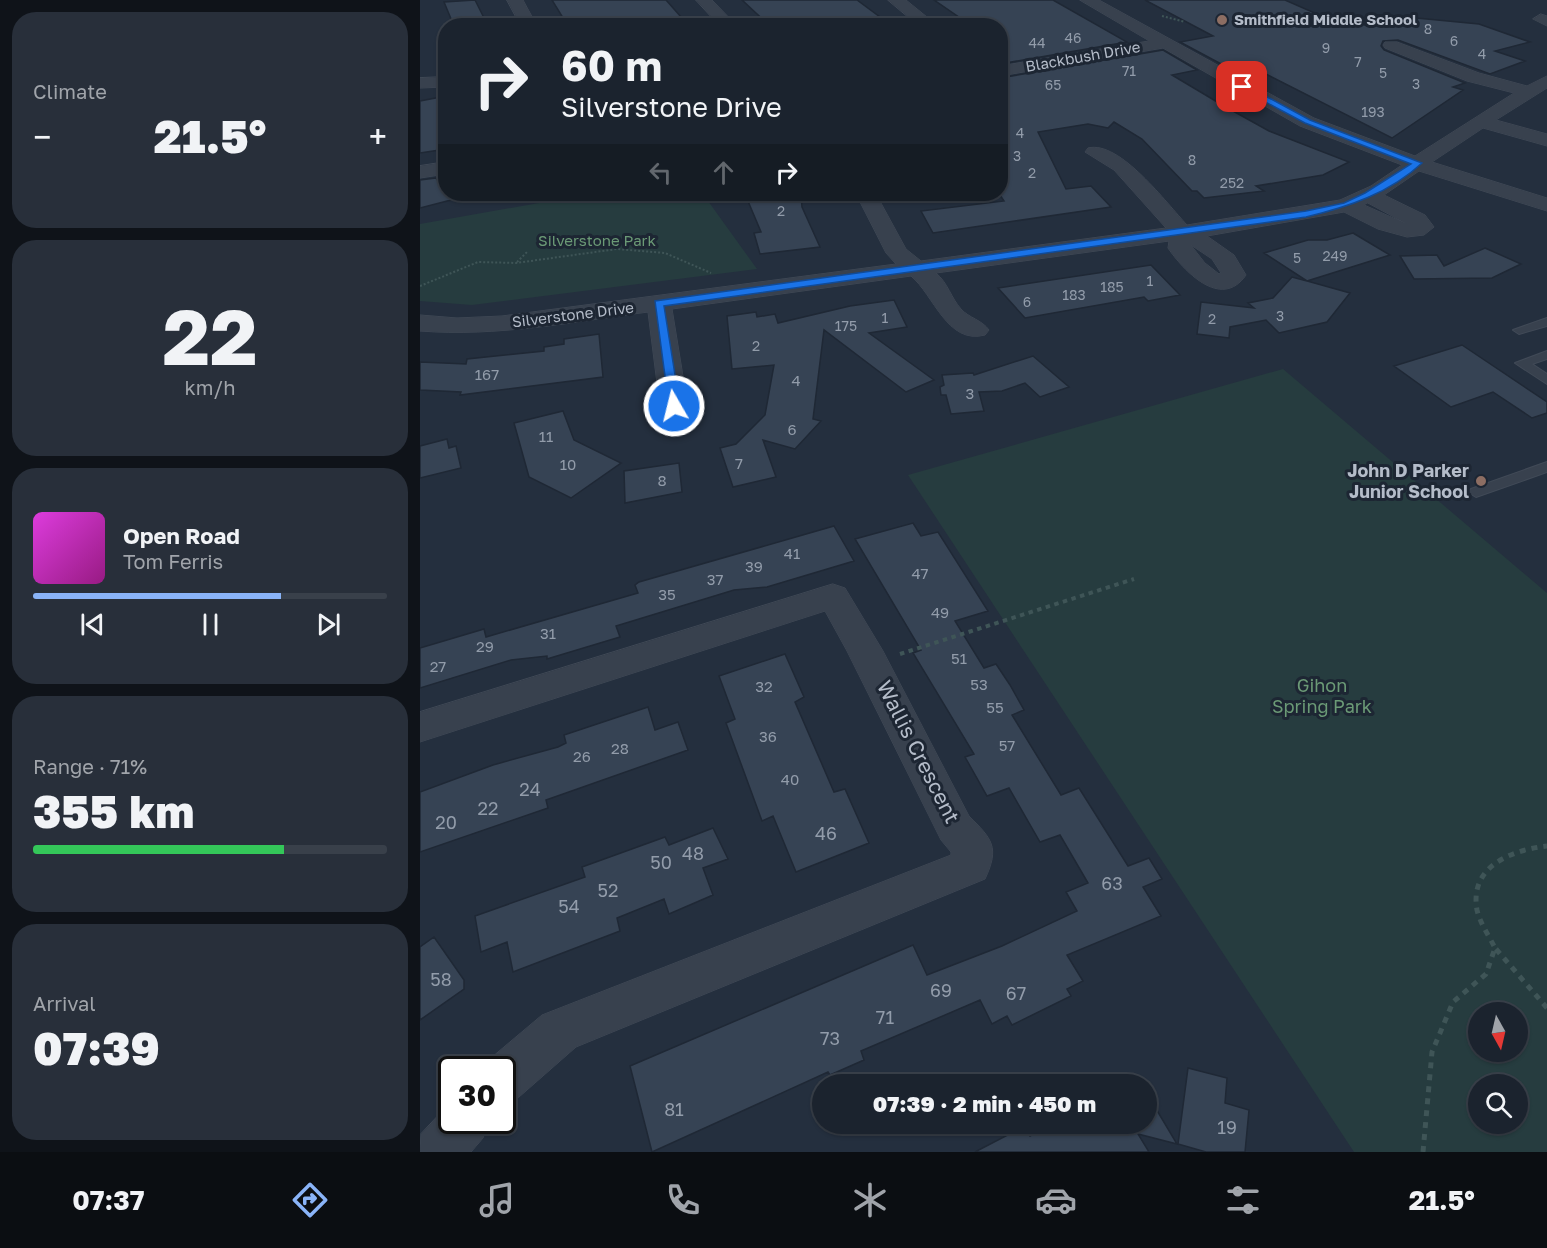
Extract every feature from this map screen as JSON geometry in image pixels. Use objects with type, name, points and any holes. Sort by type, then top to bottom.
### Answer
[{"type":"street","points":[[515,0],[525,18]]},
{"type":"street","points":[[704,0],[721,18]]},
{"type":"street","points":[[896,0],[920,18]]},
{"type":"street","points":[[1088,0],[1307,122],[1444,174],[1547,205]]},
{"type":"street","name":"Blackbush Drive","points":[[1008,70],[1165,43]]},
{"type":"street","points":[[1391,45],[1473,77],[1527,91]]},
{"type":"street","name":"Silverstone Drive","points":[[420,322],[457,326],[502,324],[1306,214],[1347,205],[1368,195],[1527,91],[1547,81]]},
{"type":"street","points":[[420,83],[438,82]]},
{"type":"street","points":[[1480,121],[1547,140]]},
{"type":"street","points":[[1095,152],[1120,166],[1181,232]]},
{"type":"street","points":[[420,172],[438,169]]},
{"type":"street","points":[[1347,205],[1398,229],[1414,231],[1423,227],[1417,220],[1368,195]]},
{"type":"street","points":[[870,201],[894,250],[934,284],[952,315],[976,330]]},
{"type":"street","points":[[659,304],[674,406]]},
{"type":"street","name":"Wallis Crescent","points":[[420,727],[833,596],[872,663],[955,828],[973,847],[970,866],[559,1031],[516,1068]]},
{"type":"street","points":[[439,1152],[454,1134]]},
{"type":"lane","points":[[1520,330],[1547,322]]},
{"type":"lane","points":[[1547,355],[1522,363],[1547,380]]},
{"type":"lane","points":[[1476,492],[1547,467]]},
{"type":"path","points":[[1155,13],[1185,22]]},
{"type":"path","points":[[420,286],[478,262],[516,263],[591,251],[637,249],[665,253],[720,277]]},
{"type":"path","points":[[516,263],[527,252]]},
{"type":"path","points":[[872,663],[1134,579]]},
{"type":"path","points":[[1547,846],[1508,854],[1486,867],[1477,890],[1477,910],[1495,948],[1547,1008]]},
{"type":"path","points":[[1423,1152],[1432,1052],[1453,1002],[1486,974],[1495,948]]},
{"type":"green space","name":"Silverstone Park","points":[[550,201],[708,201],[757,269],[472,305],[420,301],[420,224]]},
{"type":"green space","name":"Gihon Spring Park","points":[[1283,369],[1547,593],[1547,1152],[1354,1152],[908,475]]},
{"type":"building","points":[[475,0],[484,18],[451,18],[444,2]]},
{"type":"building","points":[[552,0],[666,0],[682,18],[563,18]]},
{"type":"building","points":[[742,0],[857,0],[881,18],[761,18]]},
{"type":"building","points":[[934,0],[1053,0],[1127,42],[1008,63],[1008,18],[960,18]]},
{"type":"building","points":[[1145,0],[1285,0],[1335,22],[1349,19],[1370,27],[1374,15],[1385,15],[1479,24],[1530,42],[1495,51],[1525,61],[1490,74],[1398,40],[1383,41],[1381,46],[1384,50],[1465,83],[1453,87],[1463,90],[1392,138],[1241,62],[1223,65],[1180,42],[1213,36]]},
{"type":"building","points":[[1163,50],[1197,70],[1172,75],[1269,131],[1349,162],[1323,175],[1256,186],[1264,191],[1204,198],[1197,191],[1192,191],[1142,139],[1114,122],[1108,128],[1088,124],[1038,132],[1066,189],[1091,186],[1111,207],[933,233],[921,211],[1008,201],[1008,77]]},
{"type":"building","points":[[438,98],[438,150],[420,153],[420,101]]},
{"type":"building","points":[[436,178],[438,201],[447,201],[420,208],[420,180]]},
{"type":"building","points":[[748,201],[802,201],[802,207],[820,247],[760,254],[754,233],[761,232]]},
{"type":"building","points":[[1353,233],[1390,255],[1307,281],[1264,253],[1308,240],[1327,240]]},
{"type":"building","points":[[1485,248],[1521,264],[1492,278],[1414,279],[1400,256],[1437,255],[1444,266]]},
{"type":"building","points":[[1151,265],[1180,295],[1148,301],[1144,297],[1025,318],[998,288]]},
{"type":"building","points":[[1292,277],[1350,293],[1327,322],[1279,333],[1266,320],[1230,327],[1229,338],[1197,334],[1201,302],[1254,308],[1248,303],[1273,298]]},
{"type":"building","points":[[894,300],[907,327],[869,333],[934,380],[906,392],[824,330],[813,419],[821,421],[795,449],[763,440],[776,477],[733,487],[720,448],[736,444],[765,415],[774,365],[732,369],[727,316],[756,312],[757,317],[775,314],[778,323],[850,306]]},
{"type":"building","points":[[599,334],[603,377],[460,395],[461,392],[420,390],[420,362],[466,364],[467,359],[544,351],[544,347],[564,344],[564,339]]},
{"type":"building","points":[[1462,345],[1547,402],[1547,413],[1532,418],[1493,392],[1451,407],[1394,366]]},
{"type":"building","points":[[1033,356],[1069,387],[1040,397],[1025,383],[1002,391],[979,392],[984,411],[951,414],[946,395],[941,395],[940,387],[944,385],[942,375],[973,373],[974,375]]},
{"type":"building","points":[[563,411],[574,440],[621,463],[571,498],[529,477],[514,423]]},
{"type":"building","points":[[447,439],[449,448],[456,446],[461,468],[420,478],[420,446]]},
{"type":"building","points":[[679,463],[682,492],[625,503],[624,471]]},
{"type":"building","points":[[913,523],[921,536],[938,532],[988,611],[955,621],[984,668],[996,664],[1010,685],[1024,710],[1012,715],[1061,795],[1079,788],[1128,866],[1149,858],[1162,879],[1143,887],[1161,916],[1067,955],[1083,981],[1067,989],[1071,996],[1012,1025],[1007,1016],[992,1024],[980,1000],[861,1051],[864,1060],[832,1074],[828,1072],[812,1074],[812,1079],[652,1152],[630,1066],[913,945],[927,975],[1002,946],[1077,911],[1066,892],[1088,883],[1060,835],[1040,842],[1009,788],[987,796],[965,757],[974,754],[913,653],[921,650],[855,539]]},
{"type":"building","points":[[834,526],[854,561],[767,587],[734,590],[616,626],[620,637],[547,659],[547,656],[511,660],[420,688],[420,648],[484,629],[486,637],[638,593],[635,585],[639,582]]},
{"type":"building","points":[[785,654],[804,697],[795,702],[834,792],[845,789],[869,843],[796,872],[773,816],[762,821],[726,723],[735,719],[719,676]]},
{"type":"building","points":[[648,707],[655,730],[678,722],[688,750],[546,800],[548,808],[420,852],[420,792],[493,765],[558,747],[566,743],[564,735]]},
{"type":"building","points":[[713,828],[728,859],[703,868],[713,895],[669,914],[664,899],[617,918],[620,931],[513,972],[507,942],[481,952],[475,916],[585,877],[582,867],[665,837],[669,845]]},
{"type":"building","points":[[434,937],[464,980],[464,989],[420,1020],[420,947]]},
{"type":"building","points":[[1188,1068],[1227,1078],[1225,1103],[1249,1110],[1245,1152],[1206,1152],[1178,1144]]},
{"type":"building","points":[[1157,1110],[1177,1144],[1138,1134],[1157,1134]]},
{"type":"building","points":[[1010,1134],[1029,1134],[1030,1136],[1034,1134],[1138,1134],[1149,1152],[975,1152]]},
{"type":"place","name":"Smithfield Middle School","points":[[1222,20]]},
{"type":"place","name":"John D Parker Junior School","points":[[1481,481]]},
{"type":"route","points":[[674,406],[659,304],[1306,214],[1347,205],[1378,190],[1418,163],[1307,122],[1242,87]]}]
